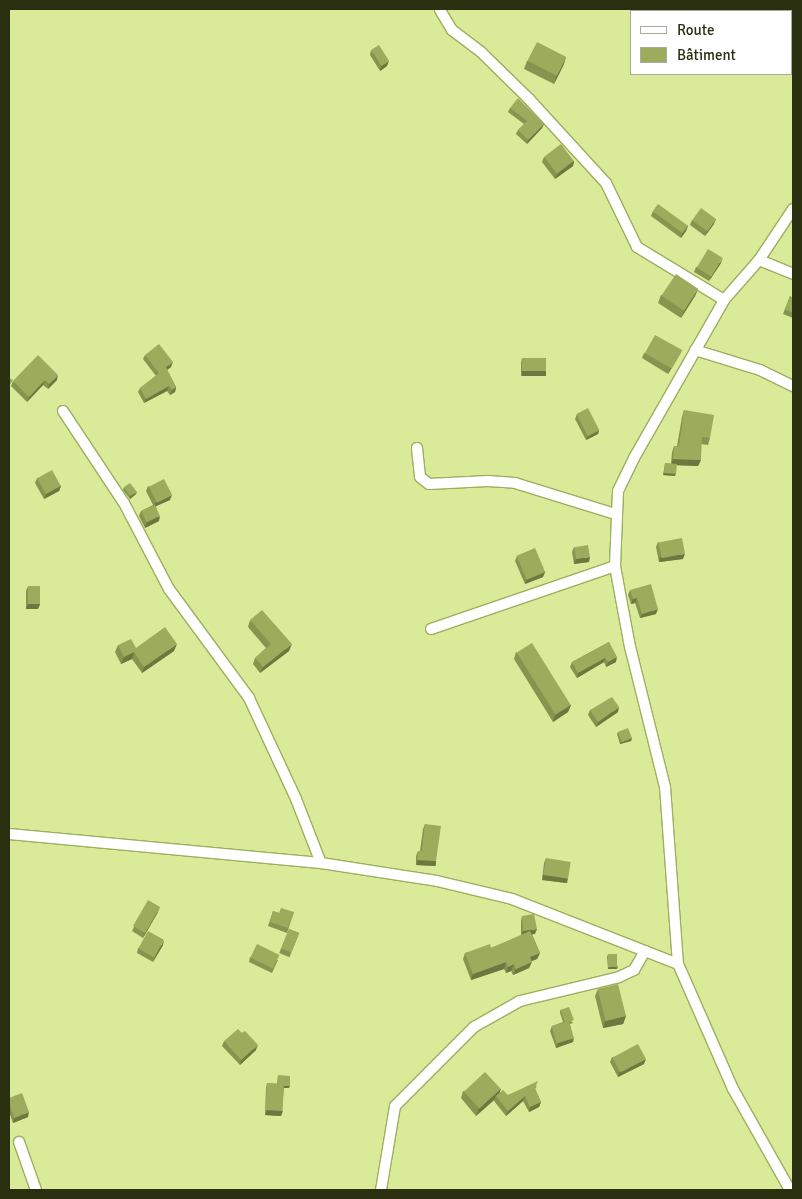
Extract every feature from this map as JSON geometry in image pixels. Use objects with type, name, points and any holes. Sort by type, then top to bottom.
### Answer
[{"type":"street","points":[[440,10],[452,30],[481,52],[529,99],[606,183],[637,247],[724,300]]},
{"type":"street","points":[[790,1190],[733,1089],[678,964],[665,787],[630,647],[615,566],[615,514],[618,491],[634,458],[724,300],[759,260],[793,210]]},
{"type":"street","points":[[759,260],[793,274]]},
{"type":"street","points":[[695,350],[760,370],[793,386]]},
{"type":"street","points":[[63,411],[124,503],[169,589],[248,698],[296,799],[321,863]]},
{"type":"street","points":[[417,448],[420,477],[428,484],[488,481],[515,483],[615,514]]},
{"type":"street","points":[[431,629],[615,566]]},
{"type":"street","points":[[9,834],[321,863],[437,881],[512,900],[678,964]]},
{"type":"street","points":[[380,1190],[395,1106],[474,1027],[520,1001],[620,977],[634,970],[645,952]]},
{"type":"street","points":[[19,1142],[36,1190]]},
{"type":"building","points":[[537,42],[566,57],[557,76],[527,61]]},
{"type":"building","points":[[379,45],[389,61],[381,66],[371,50]]},
{"type":"building","points":[[518,98],[544,124],[528,140],[518,130],[527,121],[510,108]]},
{"type":"building","points":[[561,144],[574,161],[557,173],[544,157]]},
{"type":"building","points":[[658,204],[688,226],[683,233],[653,211]]},
{"type":"building","points":[[701,208],[716,219],[708,231],[692,220]]},
{"type":"building","points":[[708,249],[723,258],[711,277],[697,268]]},
{"type":"building","points":[[676,274],[698,289],[684,311],[661,296]]},
{"type":"building","points":[[790,296],[793,298],[793,313],[785,309]]},
{"type":"building","points":[[655,335],[682,350],[672,368],[645,353]]},
{"type":"building","points":[[159,344],[173,362],[166,367],[176,387],[172,390],[169,386],[146,399],[140,388],[159,373],[145,355]]},
{"type":"building","points":[[38,355],[58,375],[49,384],[45,380],[29,397],[13,381]]},
{"type":"building","points":[[522,358],[546,358],[546,371],[522,371]]},
{"type":"building","points":[[9,378],[13,380],[9,386]]},
{"type":"building","points":[[588,408],[599,430],[588,436],[576,414]]},
{"type":"building","points":[[684,410],[714,415],[710,438],[702,437],[701,460],[673,459],[674,446],[679,446]]},
{"type":"building","points":[[665,463],[677,464],[676,474],[664,473]]},
{"type":"building","points":[[52,470],[61,486],[46,494],[37,478]]},
{"type":"building","points":[[164,479],[172,495],[157,503],[149,487]]},
{"type":"building","points":[[130,483],[137,492],[130,496],[124,487]]},
{"type":"building","points":[[155,505],[160,516],[146,522],[141,511]]},
{"type":"building","points":[[682,538],[685,554],[661,558],[658,543]]},
{"type":"building","points":[[588,545],[590,557],[576,559],[574,547]]},
{"type":"building","points":[[535,548],[545,572],[527,580],[517,556]]},
{"type":"building","points":[[651,584],[658,609],[642,614],[637,598],[633,599],[630,590]]},
{"type":"building","points":[[28,586],[40,586],[40,604],[28,604]]},
{"type":"building","points":[[262,610],[292,644],[263,667],[255,658],[271,644],[250,620]]},
{"type":"building","points":[[165,627],[177,644],[144,667],[134,652],[124,657],[118,645],[131,639],[136,648]]},
{"type":"building","points":[[609,642],[617,657],[608,662],[605,658],[578,673],[572,662]]},
{"type":"building","points":[[532,643],[571,705],[555,714],[517,653]]},
{"type":"building","points":[[612,697],[619,707],[598,722],[590,710]]},
{"type":"building","points":[[628,728],[632,738],[622,742],[618,732]]},
{"type":"building","points":[[425,824],[441,826],[436,861],[417,860],[418,851],[422,851]]},
{"type":"building","points":[[546,858],[571,862],[568,879],[543,875]]},
{"type":"building","points":[[148,900],[160,907],[145,933],[133,926]]},
{"type":"building","points":[[281,908],[294,912],[288,928],[270,922],[273,911],[279,913]]},
{"type":"building","points":[[534,914],[537,929],[523,931],[522,916]]},
{"type":"building","points":[[289,929],[299,933],[291,953],[281,948]]},
{"type":"building","points":[[148,931],[164,940],[154,957],[138,948]]},
{"type":"building","points":[[530,931],[540,953],[530,957],[532,962],[516,969],[514,964],[508,967],[506,962],[473,974],[465,953],[490,944],[491,948]]},
{"type":"building","points":[[257,944],[279,955],[273,968],[250,957]]},
{"type":"building","points":[[608,954],[617,954],[617,967],[608,967]]},
{"type":"building","points":[[618,984],[626,1016],[606,1021],[598,989]]},
{"type":"building","points":[[569,1007],[574,1020],[565,1022],[560,1010]]},
{"type":"building","points":[[569,1021],[574,1038],[557,1043],[552,1026]]},
{"type":"building","points":[[238,1029],[242,1033],[245,1031],[258,1045],[241,1060],[224,1041]]},
{"type":"building","points":[[638,1044],[646,1059],[620,1073],[612,1058]]},
{"type":"building","points":[[485,1072],[501,1089],[479,1109],[464,1092]]},
{"type":"building","points":[[278,1075],[290,1076],[290,1086],[278,1084]]},
{"type":"building","points":[[538,1081],[535,1088],[541,1102],[530,1107],[525,1096],[508,1111],[496,1096],[503,1090],[508,1095]]},
{"type":"building","points":[[267,1083],[284,1084],[283,1111],[266,1110]]},
{"type":"building","points":[[22,1093],[29,1112],[14,1118],[9,1098]]}]
